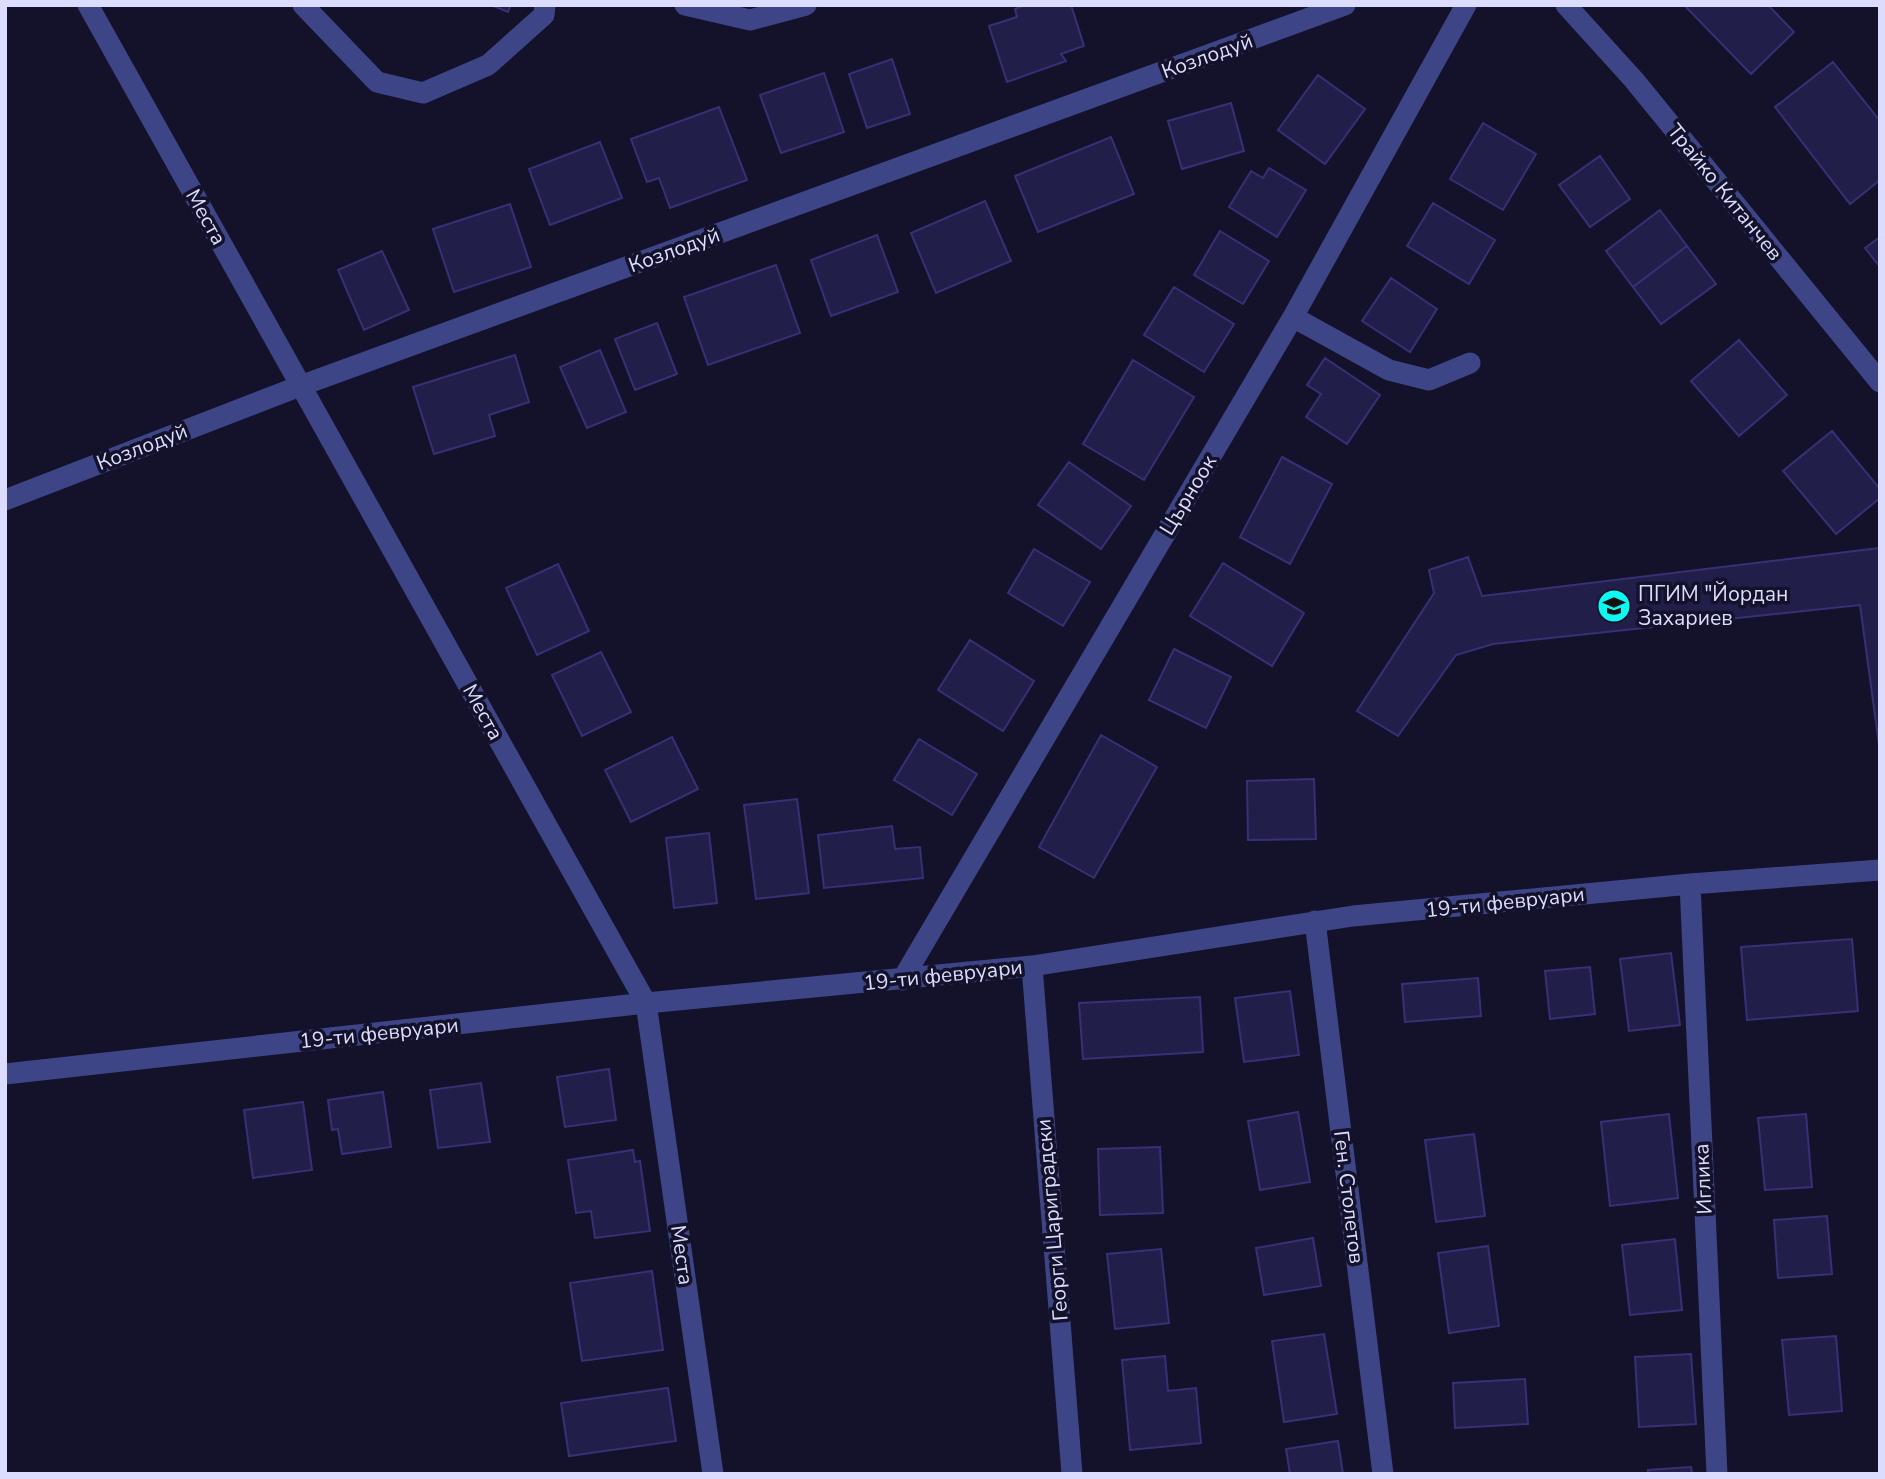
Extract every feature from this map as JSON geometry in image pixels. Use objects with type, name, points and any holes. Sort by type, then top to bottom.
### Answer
[{"type":"street","name":"Места","points":[[88,5],[646,1003],[713,1474]]},
{"type":"street","points":[[303,5],[377,82],[423,93],[488,65],[544,15],[545,5]]},
{"type":"street","points":[[685,5],[750,20],[806,5]]},
{"type":"street","name":"Козлодуй","points":[[5,500],[300,386],[1345,5]]},
{"type":"street","name":"Църноок","points":[[902,980],[1293,317],[1466,5]]},
{"type":"street","name":"Трайко Китанчев","points":[[1566,5],[1634,80],[1880,382]]},
{"type":"street","points":[[1293,317],[1389,370],[1429,380],[1471,363]]},
{"type":"street","name":"19-ти февруари","points":[[5,1074],[646,1003],[1032,966],[1315,921],[1690,884],[1880,870]]},
{"type":"street","name":"Иглика","points":[[1690,884],[1717,1474]]},
{"type":"street","name":"Ген. Столетов","points":[[1315,921],[1383,1474]]},
{"type":"street","name":"Георги Цариградски","points":[[1032,966],[1072,1474]]},
{"type":"building","points":[[491,5],[511,5],[508,12]]},
{"type":"building","points":[[1025,5],[1071,5],[1084,46],[1061,54],[1066,61],[1007,82],[989,26],[1017,17],[1015,9]]},
{"type":"building","points":[[1684,5],[1768,5],[1794,32],[1751,74]]},
{"type":"building","points":[[892,59],[910,114],[867,128],[849,74]]},
{"type":"building","points":[[1833,62],[1880,121],[1880,180],[1850,204],[1775,107]]},
{"type":"building","points":[[824,73],[844,132],[781,153],[760,95]]},
{"type":"building","points":[[1318,75],[1365,109],[1325,164],[1278,130]]},
{"type":"building","points":[[1231,103],[1244,151],[1182,169],[1168,121]]},
{"type":"building","points":[[719,107],[747,180],[670,208],[659,178],[647,182],[631,139]]},
{"type":"building","points":[[1483,123],[1536,154],[1503,210],[1450,179]]},
{"type":"building","points":[[1111,137],[1134,194],[1038,232],[1015,176]]},
{"type":"building","points":[[600,142],[622,198],[550,225],[529,169]]},
{"type":"building","points":[[1600,156],[1630,199],[1590,227],[1559,185]]},
{"type":"building","points":[[1269,168],[1306,190],[1277,237],[1229,207],[1251,171],[1263,178]]},
{"type":"building","points":[[985,201],[1011,261],[936,293],[911,233]]},
{"type":"building","points":[[1433,203],[1495,240],[1469,284],[1407,246]]},
{"type":"building","points":[[510,204],[531,267],[454,292],[433,229]]},
{"type":"building","points":[[1660,210],[1687,246],[1633,287],[1606,251]]},
{"type":"building","points":[[1220,231],[1269,261],[1243,304],[1194,275]]},
{"type":"building","points":[[877,235],[898,292],[831,316],[811,260]]},
{"type":"building","points":[[1880,237],[1880,267],[1865,248]]},
{"type":"building","points":[[1687,246],[1716,284],[1661,324],[1633,287]]},
{"type":"building","points":[[382,251],[409,310],[364,330],[338,270]]},
{"type":"building","points":[[776,265],[800,333],[708,365],[684,297]]},
{"type":"building","points":[[1391,278],[1437,309],[1410,352],[1362,321]]},
{"type":"building","points":[[1174,287],[1234,324],[1204,372],[1144,335]]},
{"type":"building","points":[[657,323],[677,374],[635,390],[615,339]]},
{"type":"building","points":[[1739,340],[1787,395],[1739,436],[1691,381]]},
{"type":"building","points":[[600,350],[626,412],[587,428],[560,367]]},
{"type":"building","points":[[515,355],[529,402],[489,415],[495,436],[434,454],[413,387]]},
{"type":"building","points":[[1325,358],[1380,395],[1347,444],[1306,417],[1321,394],[1307,385]]},
{"type":"building","points":[[1133,360],[1194,397],[1144,480],[1083,444]]},
{"type":"building","points":[[1832,431],[1880,489],[1880,498],[1836,534],[1783,471]]},
{"type":"building","points":[[1282,457],[1332,484],[1290,564],[1240,537]]},
{"type":"building","points":[[1069,462],[1131,506],[1101,549],[1038,505]]},
{"type":"building","points":[[1880,548],[1880,752],[1860,605],[1493,644],[1456,655],[1398,736],[1357,711],[1434,593],[1429,570],[1468,557],[1482,596]]},
{"type":"building","points":[[1034,549],[1090,582],[1063,626],[1008,593]]},
{"type":"building","points":[[1223,563],[1304,613],[1272,666],[1190,616]]},
{"type":"building","points":[[558,564],[589,631],[537,655],[506,588]]},
{"type":"building","points":[[970,640],[1034,681],[1003,731],[938,690]]},
{"type":"building","points":[[1174,649],[1231,677],[1206,728],[1149,700]]},
{"type":"building","points":[[601,652],[631,712],[582,736],[552,675]]},
{"type":"building","points":[[1101,735],[1157,767],[1094,878],[1039,847]]},
{"type":"building","points":[[672,737],[698,789],[631,822],[605,770]]},
{"type":"building","points":[[919,739],[977,774],[952,815],[894,780]]},
{"type":"building","points":[[1314,779],[1316,839],[1248,840],[1247,781]]},
{"type":"building","points":[[797,799],[809,893],[756,899],[744,805]]},
{"type":"building","points":[[892,826],[895,849],[920,847],[923,878],[824,888],[818,835]]},
{"type":"building","points":[[709,833],[717,903],[674,908],[666,838]]},
{"type":"building","points":[[1852,939],[1858,1011],[1747,1020],[1741,947]]},
{"type":"building","points":[[1671,953],[1680,1025],[1629,1031],[1620,959]]},
{"type":"building","points":[[1590,967],[1595,1014],[1550,1019],[1545,971]]},
{"type":"building","points":[[1478,978],[1481,1016],[1405,1022],[1402,984]]},
{"type":"building","points":[[1290,991],[1299,1055],[1244,1062],[1235,998]]},
{"type":"building","points":[[1200,997],[1203,1052],[1083,1059],[1079,1003]]},
{"type":"building","points":[[609,1069],[616,1120],[565,1127],[557,1077]]},
{"type":"building","points":[[481,1083],[490,1142],[438,1148],[430,1090]]},
{"type":"building","points":[[383,1092],[391,1147],[342,1154],[338,1129],[332,1130],[328,1100]]},
{"type":"building","points":[[303,1102],[312,1170],[253,1178],[244,1110]]},
{"type":"building","points":[[1298,1112],[1310,1182],[1260,1190],[1248,1121]]},
{"type":"building","points":[[1669,1114],[1678,1198],[1610,1206],[1601,1122]]},
{"type":"building","points":[[1806,1114],[1812,1187],[1765,1190],[1758,1118]]},
{"type":"building","points":[[1474,1134],[1485,1216],[1436,1222],[1425,1140]]},
{"type":"building","points":[[1160,1147],[1163,1213],[1100,1215],[1098,1149]]},
{"type":"building","points":[[633,1150],[635,1162],[640,1161],[650,1231],[595,1238],[591,1211],[576,1213],[568,1160]]},
{"type":"building","points":[[1827,1216],[1832,1274],[1778,1278],[1774,1220]]},
{"type":"building","points":[[1313,1238],[1321,1286],[1264,1295],[1256,1248]]},
{"type":"building","points":[[1675,1239],[1682,1310],[1630,1315],[1622,1245]]},
{"type":"building","points":[[1488,1246],[1499,1326],[1449,1333],[1438,1253]]},
{"type":"building","points":[[1161,1249],[1169,1323],[1115,1329],[1107,1254]]},
{"type":"building","points":[[652,1271],[663,1350],[582,1361],[570,1283]]},
{"type":"building","points":[[1324,1334],[1337,1414],[1284,1422],[1272,1341]]},
{"type":"building","points":[[1836,1336],[1842,1411],[1789,1415],[1782,1340]]},
{"type":"building","points":[[1691,1354],[1696,1424],[1639,1427],[1635,1357]]},
{"type":"building","points":[[1165,1356],[1168,1391],[1196,1388],[1201,1443],[1130,1450],[1122,1360]]},
{"type":"building","points":[[1525,1379],[1528,1424],[1455,1428],[1453,1383]]},
{"type":"building","points":[[668,1388],[676,1441],[569,1456],[561,1403]]},
{"type":"building","points":[[1338,1441],[1343,1474],[1290,1474],[1286,1449]]},
{"type":"building","points":[[1691,1467],[1692,1474],[1648,1474],[1648,1470]]},
{"type":"place","name":"ПГИМ \"Йордан Захариев","points":[[1614,606]]}]
